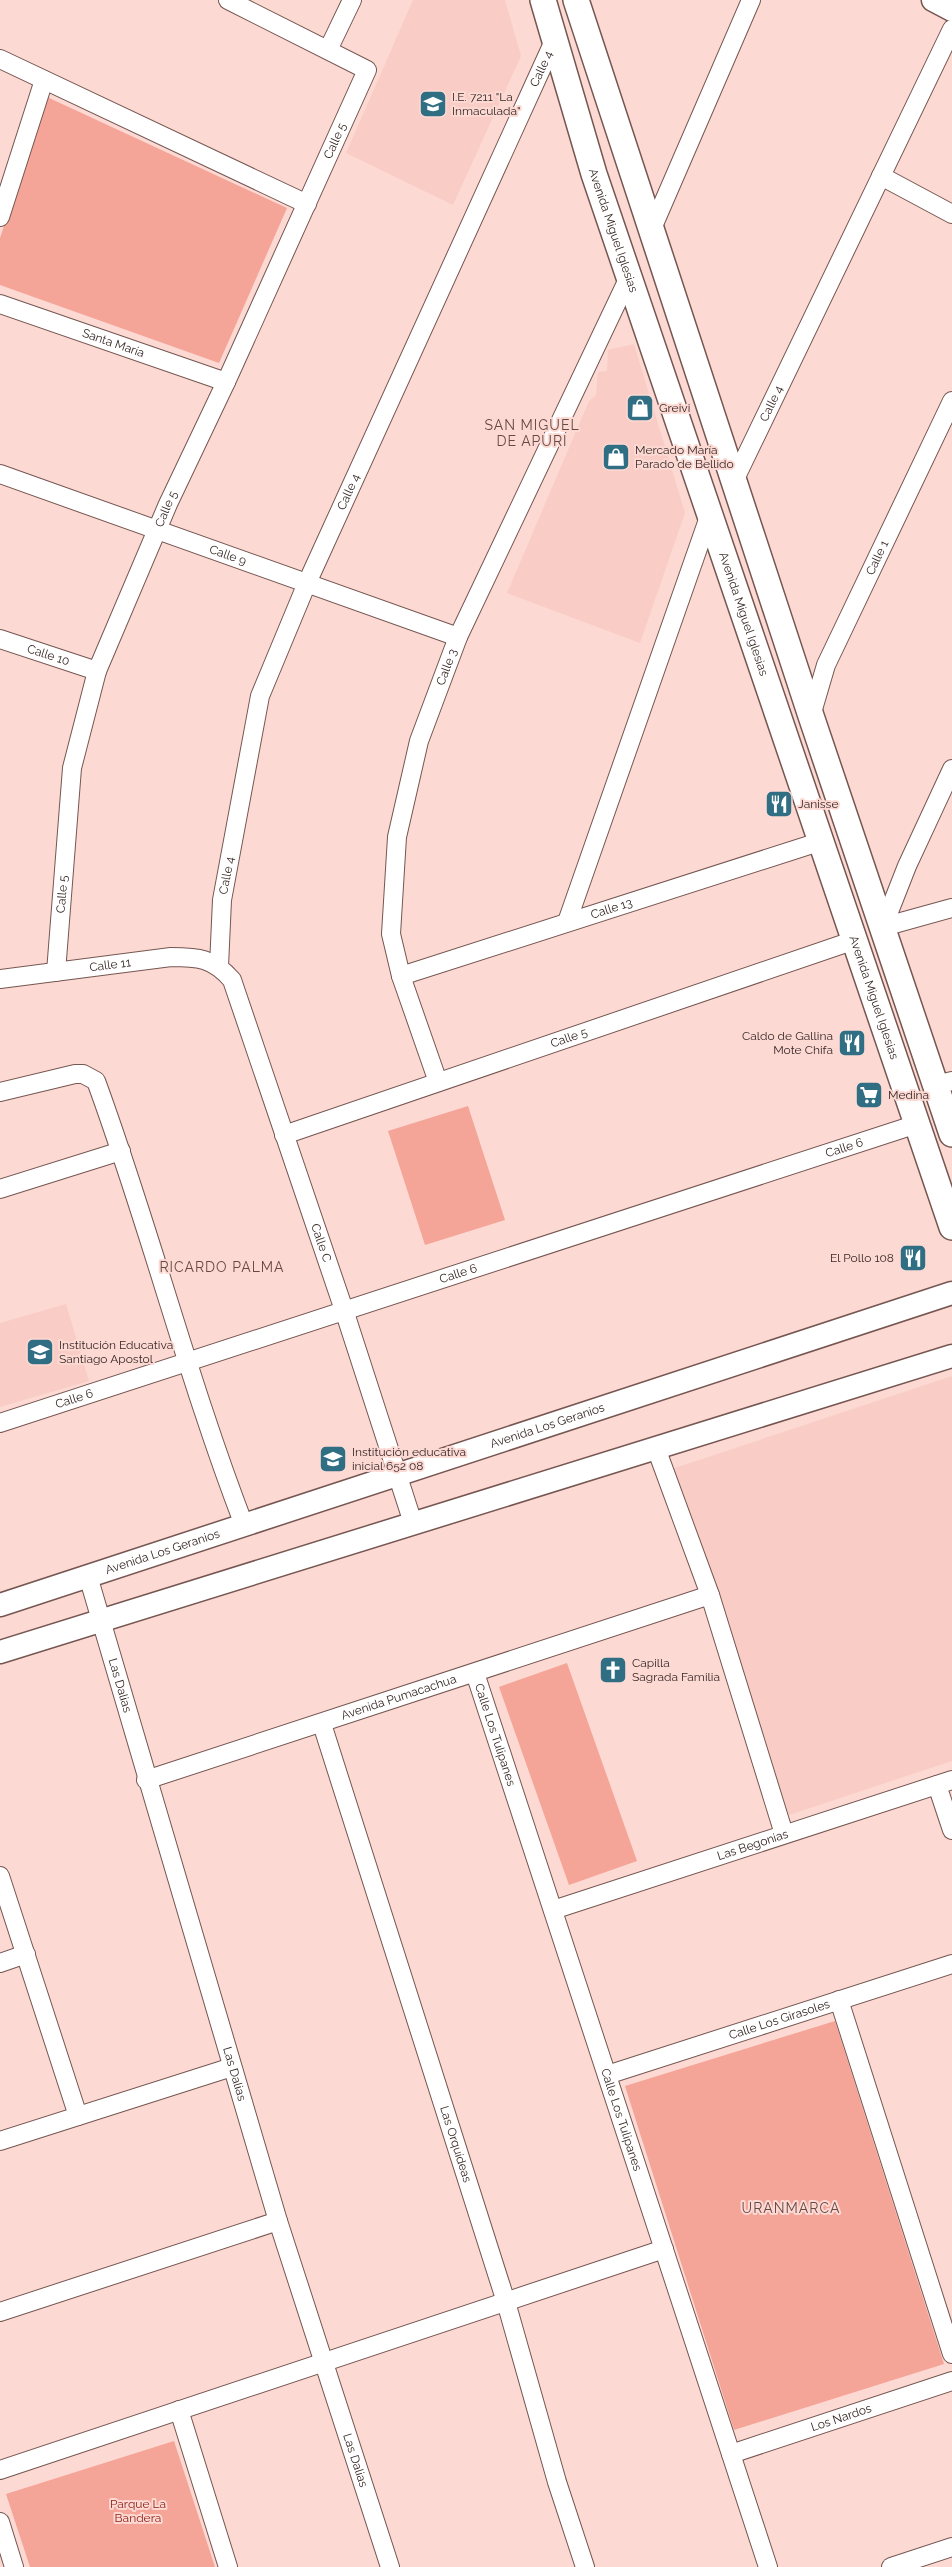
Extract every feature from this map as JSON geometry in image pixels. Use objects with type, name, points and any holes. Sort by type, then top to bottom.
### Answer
[{"type":"main road","name":"Avenida Miguel Iglesias","points":[[543,0],[594,174],[952,1227]]},
{"type":"main road","points":[[576,0],[811,716],[883,927],[944,1083],[952,1134]]},
{"type":"street","points":[[228,0],[328,50],[352,0]]},
{"type":"street","points":[[651,231],[751,0]]},
{"type":"street","points":[[933,0],[952,10]]},
{"type":"street","name":"Calle 4","points":[[734,481],[952,29]]},
{"type":"street","name":"Calle 4","points":[[219,966],[222,900],[260,696],[307,583],[554,41]]},
{"type":"street","name":"Calle 5","points":[[56,972],[72,768],[97,670],[168,504],[226,382],[367,70],[328,50]]},
{"type":"street","points":[[0,59],[307,204]]},
{"type":"street","points":[[0,218],[44,80]]},
{"type":"street","points":[[881,176],[952,214]]},
{"type":"street","name":"Calle 3","points":[[438,1082],[401,976],[391,934],[397,836],[419,741],[458,637],[629,277]]},
{"type":"street","name":"Santa María","points":[[0,304],[226,382]]},
{"type":"street","name":"Calle 1","points":[[811,716],[826,665],[952,401]]},
{"type":"street","name":"Calle 9","points":[[0,474],[458,637]]},
{"type":"street","points":[[567,922],[710,514]]},
{"type":"street","name":"Calle 10","points":[[0,639],[97,670]]},
{"type":"street","points":[[883,927],[907,866],[952,770]]},
{"type":"street","name":"Calle 13","points":[[401,976],[822,841]]},
{"type":"street","points":[[883,927],[952,908]]},
{"type":"street","name":"Calle 5","points":[[284,1134],[855,940]]},
{"type":"street","name":"Calle 11","points":[[0,979],[171,957],[196,957],[219,966]]},
{"type":"street","name":"Calle C","points":[[219,966],[232,980],[344,1310],[413,1524]]},
{"type":"street","points":[[0,1092],[75,1074],[90,1077],[96,1081],[121,1151],[188,1362],[244,1525]]},
{"type":"street","name":"Calle 6","points":[[0,1423],[917,1124]]},
{"type":"street","points":[[0,1189],[121,1151]]},
{"type":"street","name":"Avenida Los Geranios","points":[[0,1605],[952,1293]]},
{"type":"street","points":[[0,1652],[952,1356]]},
{"type":"street","points":[[656,1448],[710,1595],[784,1834]]},
{"type":"street","name":"Las Dalias","points":[[88,1576],[146,1780],[278,2221],[390,2567]]},
{"type":"street","name":"Avenida Pumacachua","points":[[146,1780],[322,1724],[710,1595]]},
{"type":"street","name":"Calle Los Tulipanes","points":[[475,1673],[768,2567]]},
{"type":"street","name":"Las Orquídeas","points":[[322,1724],[506,2302],[558,2482],[585,2567]]},
{"type":"street","points":[[944,1782],[952,1830]]},
{"type":"street","name":"Las Begonias","points":[[553,1910],[944,1782]]},
{"type":"street","points":[[0,1876],[78,2116]]},
{"type":"street","points":[[0,1962],[26,1954]]},
{"type":"street","name":"Calle Los Girasoles","points":[[607,2074],[952,1964]]},
{"type":"street","points":[[838,2000],[952,2354]]},
{"type":"street","points":[[0,2141],[232,2067]]},
{"type":"street","points":[[0,2312],[278,2221]]},
{"type":"street","points":[[0,2470],[664,2249]]},
{"type":"street","name":"Los Nardos","points":[[731,2454],[952,2380]]},
{"type":"street","points":[[179,2410],[228,2567]]},
{"type":"street","points":[[0,2522],[14,2567]]},
{"type":"street","points":[[891,2567],[952,2547]]},
{"type":"shaded area","name":"I.E. 7211 \"La Inmaculada\"","points":[[413,0],[505,0],[521,56],[453,205],[346,153]]},
{"type":"shaded area","name":"Mercado María Parado de Bellido","points":[[634,344],[685,513],[640,643],[507,593],[589,401],[596,395],[598,372],[607,371],[608,350]]},
{"type":"shaded area","name":"Institución Educativa Santiago Apostol","points":[[66,1304],[89,1381],[0,1407],[0,1323]]},
{"type":"shaded area","points":[[952,1376],[952,1761],[789,1815],[672,1469]]},
{"type":"green space","points":[[47,97],[287,208],[219,363],[0,285],[0,238]]},
{"type":"green space","points":[[468,1106],[505,1220],[425,1245],[388,1131]]},
{"type":"green space","points":[[567,1663],[637,1861],[569,1885],[499,1687]]},
{"type":"green space","points":[[835,2021],[944,2364],[734,2430],[625,2086]]},
{"type":"green space","name":"Parque La Bandera","points":[[174,2441],[215,2567],[30,2567],[6,2494]]},
{"type":"place","name":"I.E. 7211 \"La Inmaculada\"","points":[[433,104]]},
{"type":"place","name":"Greivi","points":[[640,408]]},
{"type":"place","name":"Mercado María Parado de Bellido","points":[[616,457]]},
{"type":"place","name":"Janisse","points":[[779,804]]},
{"type":"place","name":"Caldo de Gallina Mote Chifa","points":[[852,1043]]},
{"type":"place","name":"Medina","points":[[869,1095]]},
{"type":"place","name":"El Pollo 108","points":[[913,1258]]},
{"type":"place","name":"Institución Educativa Santiago Apostol","points":[[40,1352]]},
{"type":"place","name":"Institución educativa inicial 652 08","points":[[333,1459]]},
{"type":"place","name":"Capilla Sagrada Familia","points":[[613,1670]]},
{"type":"district","name":"SAN MIGUEL DE APURI","points":[[532,434]]},
{"type":"district","name":"RICARDO PALMA","points":[[222,1267]]},
{"type":"district","name":"URANMARCA","points":[[791,2208]]}]
